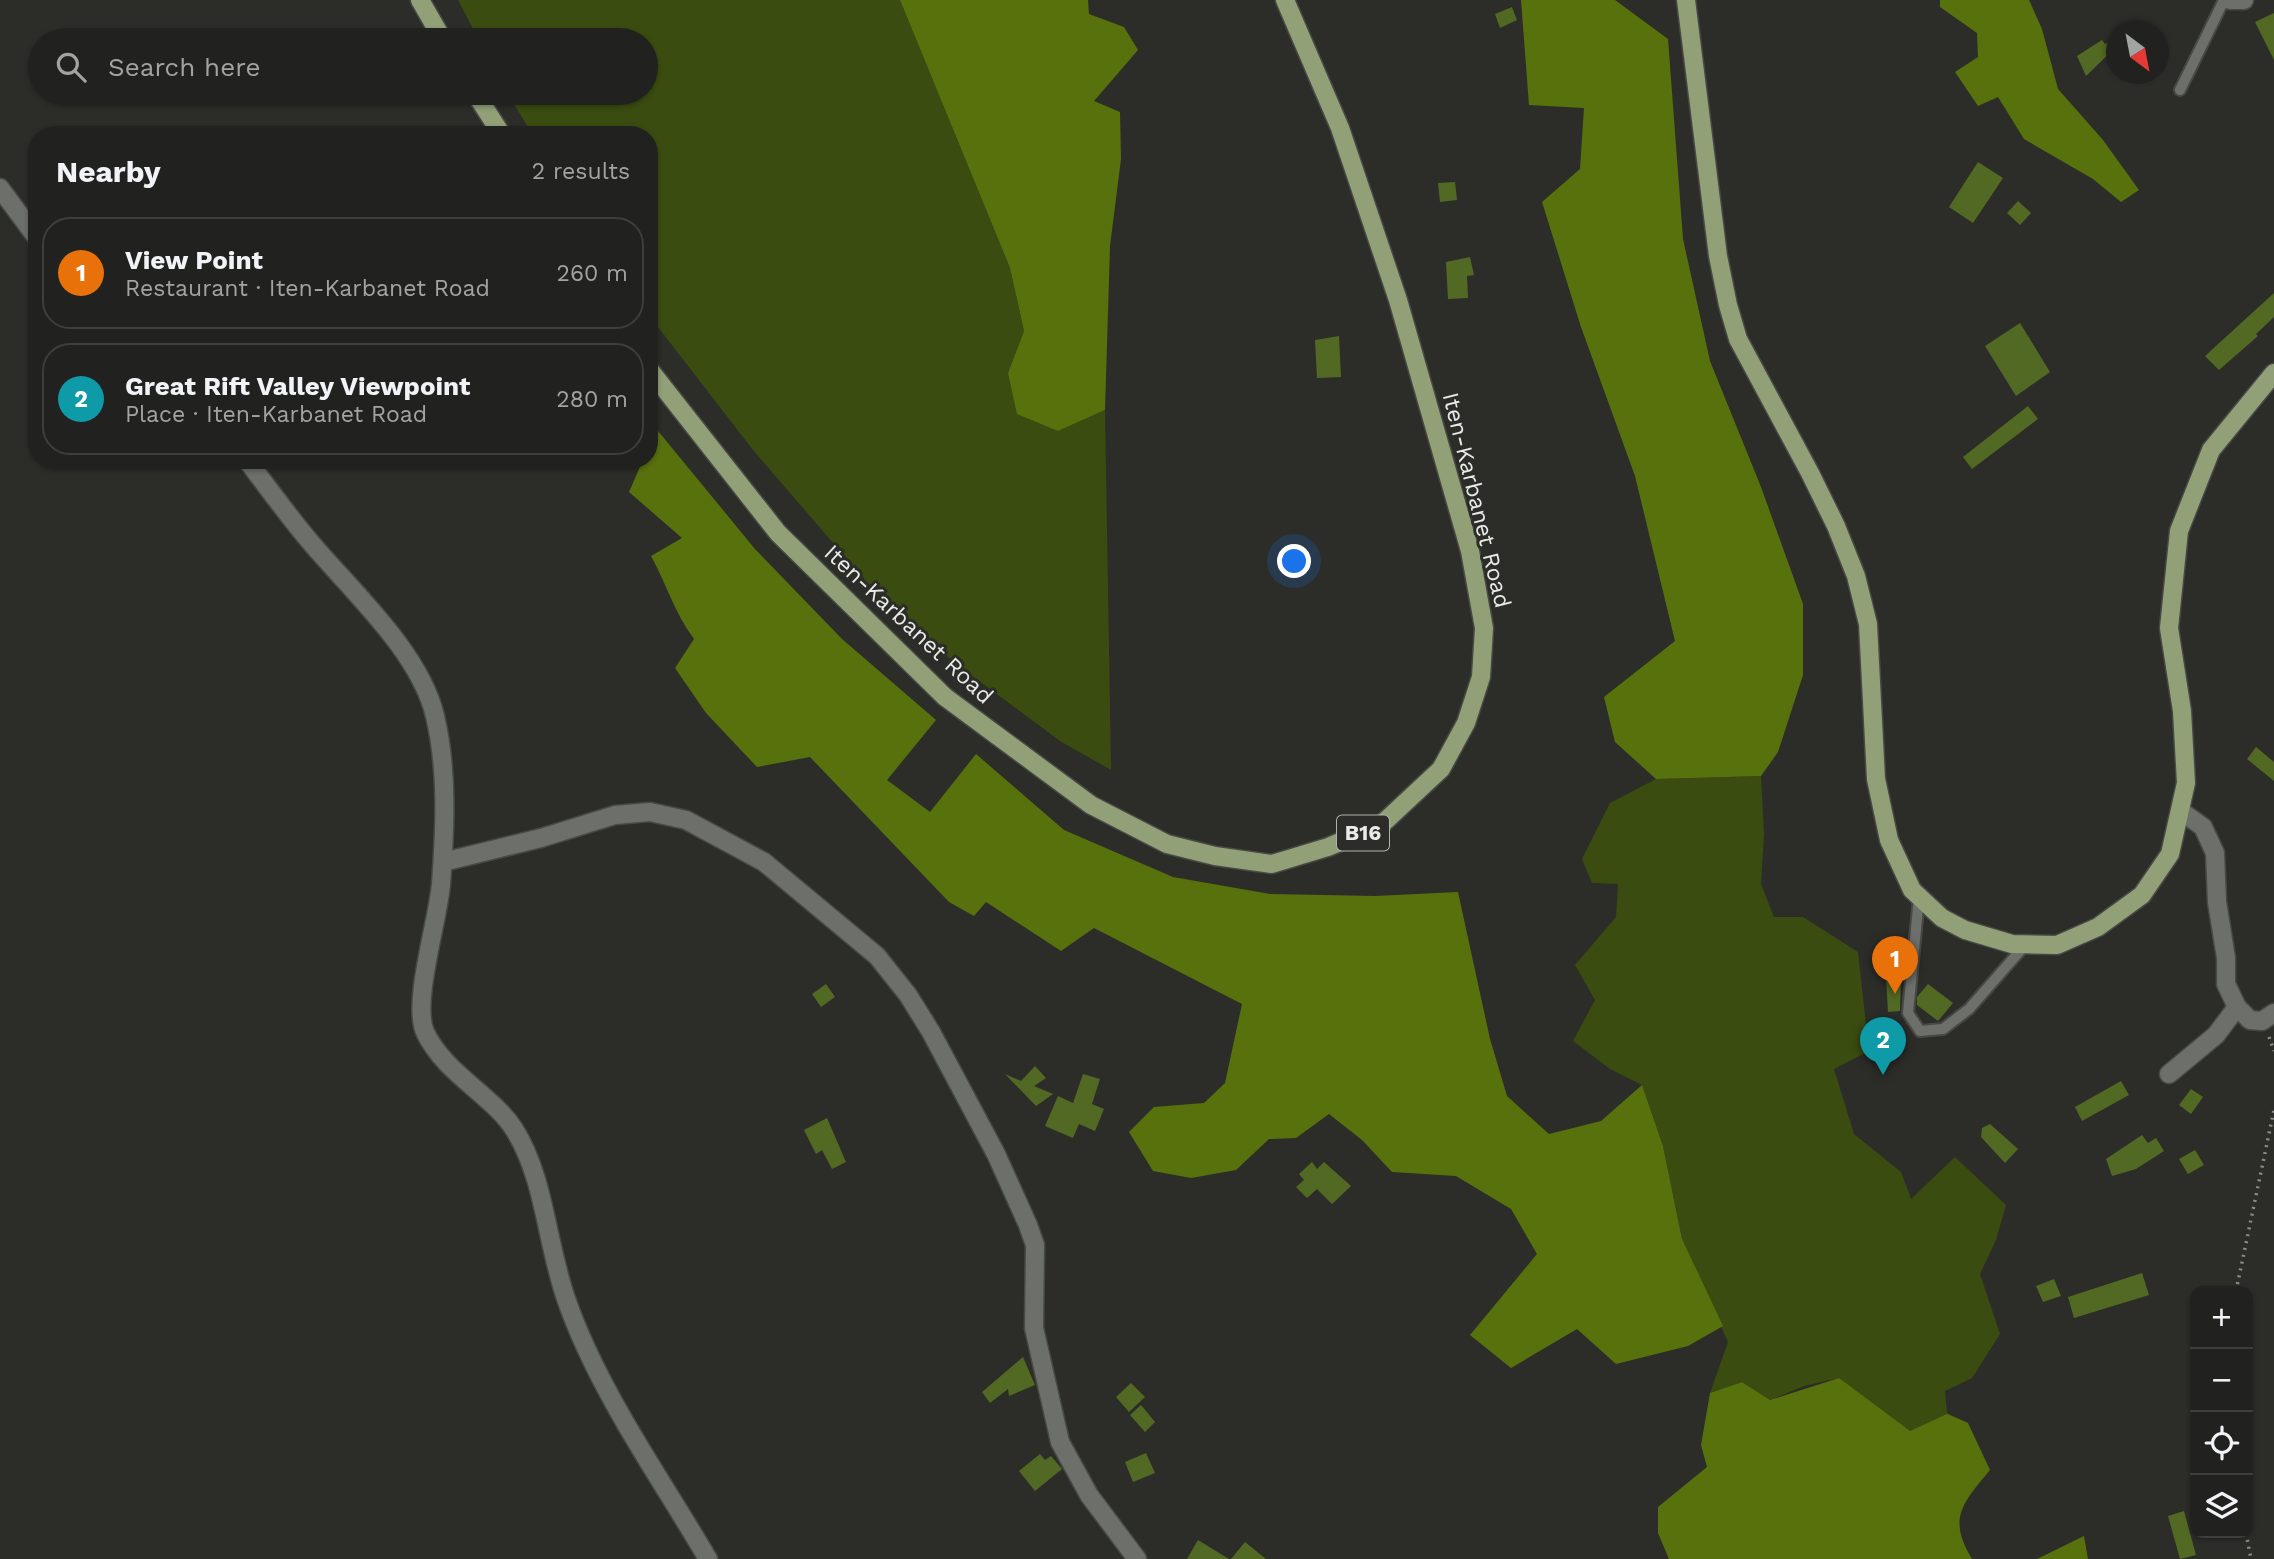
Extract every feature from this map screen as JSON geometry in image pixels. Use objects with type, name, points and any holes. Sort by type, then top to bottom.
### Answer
[{"type":"main road","points":[[420,0],[436,28]]},
{"type":"main road","name":"Iten-Karbanet Road","points":[[658,380],[788,542],[945,696],[1091,805],[1167,844],[1215,856],[1272,864],[1328,847],[1381,825],[1441,769],[1466,723],[1481,677],[1484,628],[1469,551],[1398,300],[1339,128],[1285,0]]},
{"type":"main road","points":[[1686,0],[1718,256],[1728,305],[1738,339],[1810,473],[1836,526],[1856,576],[1868,624],[1877,779],[1889,840],[1912,890],[1942,918],[1965,930],[2012,944],[2057,945],[2098,927],[2142,895],[2170,854],[2182,812],[2186,783],[2183,723],[2169,628],[2179,531],[2211,450],[2274,373]]},
{"type":"main road","points":[[483,105],[496,126]]},
{"type":"street","points":[[2230,0],[2244,0]]},
{"type":"street","points":[[0,188],[28,227]]},
{"type":"street","points":[[254,469],[309,540],[394,639],[417,675],[435,714],[443,768],[443,862],[439,907],[420,1009],[425,1031],[445,1061],[513,1128],[540,1189],[558,1273],[586,1348],[648,1462],[708,1559]]},
{"type":"street","points":[[443,862],[615,815],[650,812],[687,820],[764,862],[877,956],[908,995],[931,1032],[996,1154],[1028,1225],[1035,1245],[1034,1328],[1060,1442],[1089,1495],[1137,1559]]},
{"type":"street","points":[[2182,812],[2203,827],[2215,853],[2217,902],[2226,958],[2226,984],[2237,1007],[2250,1020],[2262,1021],[2274,1013]]},
{"type":"street","points":[[2169,1074],[2216,1035],[2237,1007]]},
{"type":"lane","points":[[2180,90],[2224,0]]},
{"type":"lane","points":[[1919,897],[1908,1013],[1920,1031],[1943,1029],[1969,1009],[2025,944]]},
{"type":"path","points":[[2237,1286],[2274,1110]]},
{"type":"path","points":[[2247,1538],[2251,1559]]},
{"type":"green space","points":[[458,0],[900,0],[1010,268],[1024,331],[1008,373],[1058,431],[1105,410],[1111,770],[1060,741],[955,663],[884,602],[753,450],[658,327],[658,126],[527,126],[514,105],[658,105],[658,28],[473,28]]},
{"type":"green space","points":[[900,0],[1088,0],[1089,14],[1124,27],[1138,50],[1094,101],[1120,112],[1121,159],[1110,246],[1105,410],[1058,431],[1017,414],[1008,373],[1024,331],[1010,268]]},
{"type":"green space","points":[[1521,0],[1615,0],[1668,39],[1683,239],[1710,361],[1761,487],[1803,604],[1803,675],[1778,752],[1761,776],[1656,779],[1615,742],[1604,697],[1675,641],[1635,476],[1581,327],[1542,202],[1580,169],[1584,108],[1529,105]]},
{"type":"green space","points":[[1940,0],[2029,0],[2042,29],[2058,89],[2103,140],[2139,190],[2121,202],[2093,179],[2024,139],[1998,97],[1978,106],[1955,72],[1978,57],[1977,33],[1940,7]]},
{"type":"green space","points":[[658,431],[755,549],[842,639],[936,720],[887,780],[930,812],[976,754],[1064,830],[1173,877],[1270,894],[1375,896],[1458,892],[1490,1039],[1507,1096],[1549,1134],[1601,1121],[1642,1085],[1663,1146],[1682,1239],[1723,1326],[1688,1346],[1616,1364],[1577,1329],[1511,1368],[1470,1335],[1537,1254],[1511,1209],[1456,1176],[1392,1172],[1362,1140],[1329,1114],[1296,1138],[1269,1139],[1236,1170],[1191,1178],[1153,1171],[1129,1132],[1154,1107],[1204,1103],[1225,1083],[1242,1004],[1094,928],[1061,951],[986,902],[974,916],[949,902],[810,757],[757,767],[706,713],[675,668],[694,639],[681,619],[651,556],[682,538],[629,492],[639,469],[658,469]]},
{"type":"green space","points":[[1761,776],[1764,834],[1761,884],[1774,917],[1803,917],[1858,952],[1869,1051],[1834,1069],[1854,1134],[1901,1172],[1911,1199],[1955,1157],[2006,1205],[1996,1240],[1980,1274],[2000,1334],[1972,1378],[1945,1391],[1947,1413],[1968,1423],[1901,1432],[1839,1378],[1804,1386],[1770,1400],[1742,1382],[1710,1393],[1728,1342],[1682,1239],[1663,1146],[1642,1085],[1610,1069],[1573,1041],[1595,1000],[1575,965],[1616,917],[1618,884],[1592,883],[1582,859],[1610,803],[1656,779]]},
{"type":"green space","points":[[1839,1378],[1910,1431],[1947,1414],[1968,1423],[1990,1470],[1972,1492],[1962,1512],[1960,1532],[1972,1559],[1669,1559],[1658,1533],[1658,1507],[1707,1467],[1701,1445],[1710,1393],[1742,1382],[1770,1400]]},
{"type":"green space","points":[[2084,1536],[2088,1559],[2037,1559]]},
{"type":"building","points":[[1512,7],[1517,20],[1500,28],[1495,14]]},
{"type":"building","points":[[2274,13],[2274,60],[2255,22]]},
{"type":"building","points":[[2102,40],[2106,57],[2086,76],[2077,56]]},
{"type":"building","points":[[1978,162],[2003,178],[1973,223],[1949,207]]},
{"type":"building","points":[[1455,182],[1457,200],[1440,202],[1438,183]]},
{"type":"building","points":[[2018,201],[2031,213],[2020,225],[2007,213]]},
{"type":"building","points":[[1470,257],[1474,275],[1467,276],[1468,298],[1448,299],[1446,262]]},
{"type":"building","points":[[2274,293],[2274,317],[2256,334],[2258,336],[2219,370],[2205,356]]},
{"type":"building","points":[[2020,323],[2050,372],[2016,396],[1985,346]]},
{"type":"building","points":[[1339,336],[1341,377],[1317,378],[1315,340]]},
{"type":"building","points":[[2028,406],[2038,419],[1972,469],[1963,457]]},
{"type":"building","points":[[2256,747],[2274,762],[2274,781],[2247,759]]},
{"type":"building","points":[[1901,976],[1900,1011],[1888,1012],[1886,977]]},
{"type":"building","points":[[826,984],[835,997],[821,1007],[812,994]]},
{"type":"building","points":[[1928,984],[1953,1003],[1938,1021],[1917,1005],[1917,997]]},
{"type":"building","points":[[1035,1066],[1046,1078],[1034,1086],[1053,1094],[1036,1106],[1005,1074],[1021,1081]]},
{"type":"building","points":[[1083,1074],[1100,1079],[1092,1104],[1104,1109],[1095,1131],[1079,1124],[1073,1138],[1045,1126],[1058,1096],[1073,1103]]},
{"type":"building","points":[[2121,1081],[2129,1095],[2082,1121],[2075,1107]]},
{"type":"building","points":[[2191,1089],[2203,1097],[2191,1114],[2179,1105]]},
{"type":"building","points":[[827,1118],[846,1162],[832,1169],[822,1150],[816,1154],[804,1130]]},
{"type":"building","points":[[1990,1124],[2018,1149],[2005,1163],[1981,1137],[1982,1128]]},
{"type":"building","points":[[2142,1135],[2148,1143],[2156,1138],[2164,1151],[2136,1169],[2112,1176],[2106,1159]]},
{"type":"building","points":[[2195,1150],[2204,1165],[2188,1174],[2179,1159]]},
{"type":"building","points":[[1312,1162],[1317,1169],[1324,1162],[1351,1186],[1332,1204],[1317,1189],[1307,1198],[1296,1187],[1304,1180],[1299,1174]]},
{"type":"building","points":[[2142,1273],[2149,1295],[2074,1318],[2068,1297]]},
{"type":"building","points":[[2054,1279],[2061,1296],[2043,1302],[2036,1286]]},
{"type":"building","points":[[1023,1357],[1035,1385],[1009,1396],[1008,1389],[990,1403],[982,1392]]},
{"type":"building","points":[[1131,1383],[1145,1397],[1129,1412],[1116,1397]]},
{"type":"building","points":[[1141,1405],[1155,1422],[1145,1432],[1130,1415]]},
{"type":"building","points":[[1146,1453],[1155,1473],[1133,1482],[1125,1462]]},
{"type":"building","points":[[1040,1454],[1045,1460],[1051,1456],[1062,1469],[1035,1491],[1019,1471]]},
{"type":"building","points":[[2184,1511],[2196,1555],[2180,1559],[2168,1516]]},
{"type":"building","points":[[1198,1540],[1229,1559],[1187,1559]]},
{"type":"building","points":[[1245,1542],[1266,1559],[1231,1559]]},
{"type":"place","name":"View Point","points":[[1895,994]]},
{"type":"place","name":"Great Rift Valley Viewpoint","points":[[1883,1075]]}]
